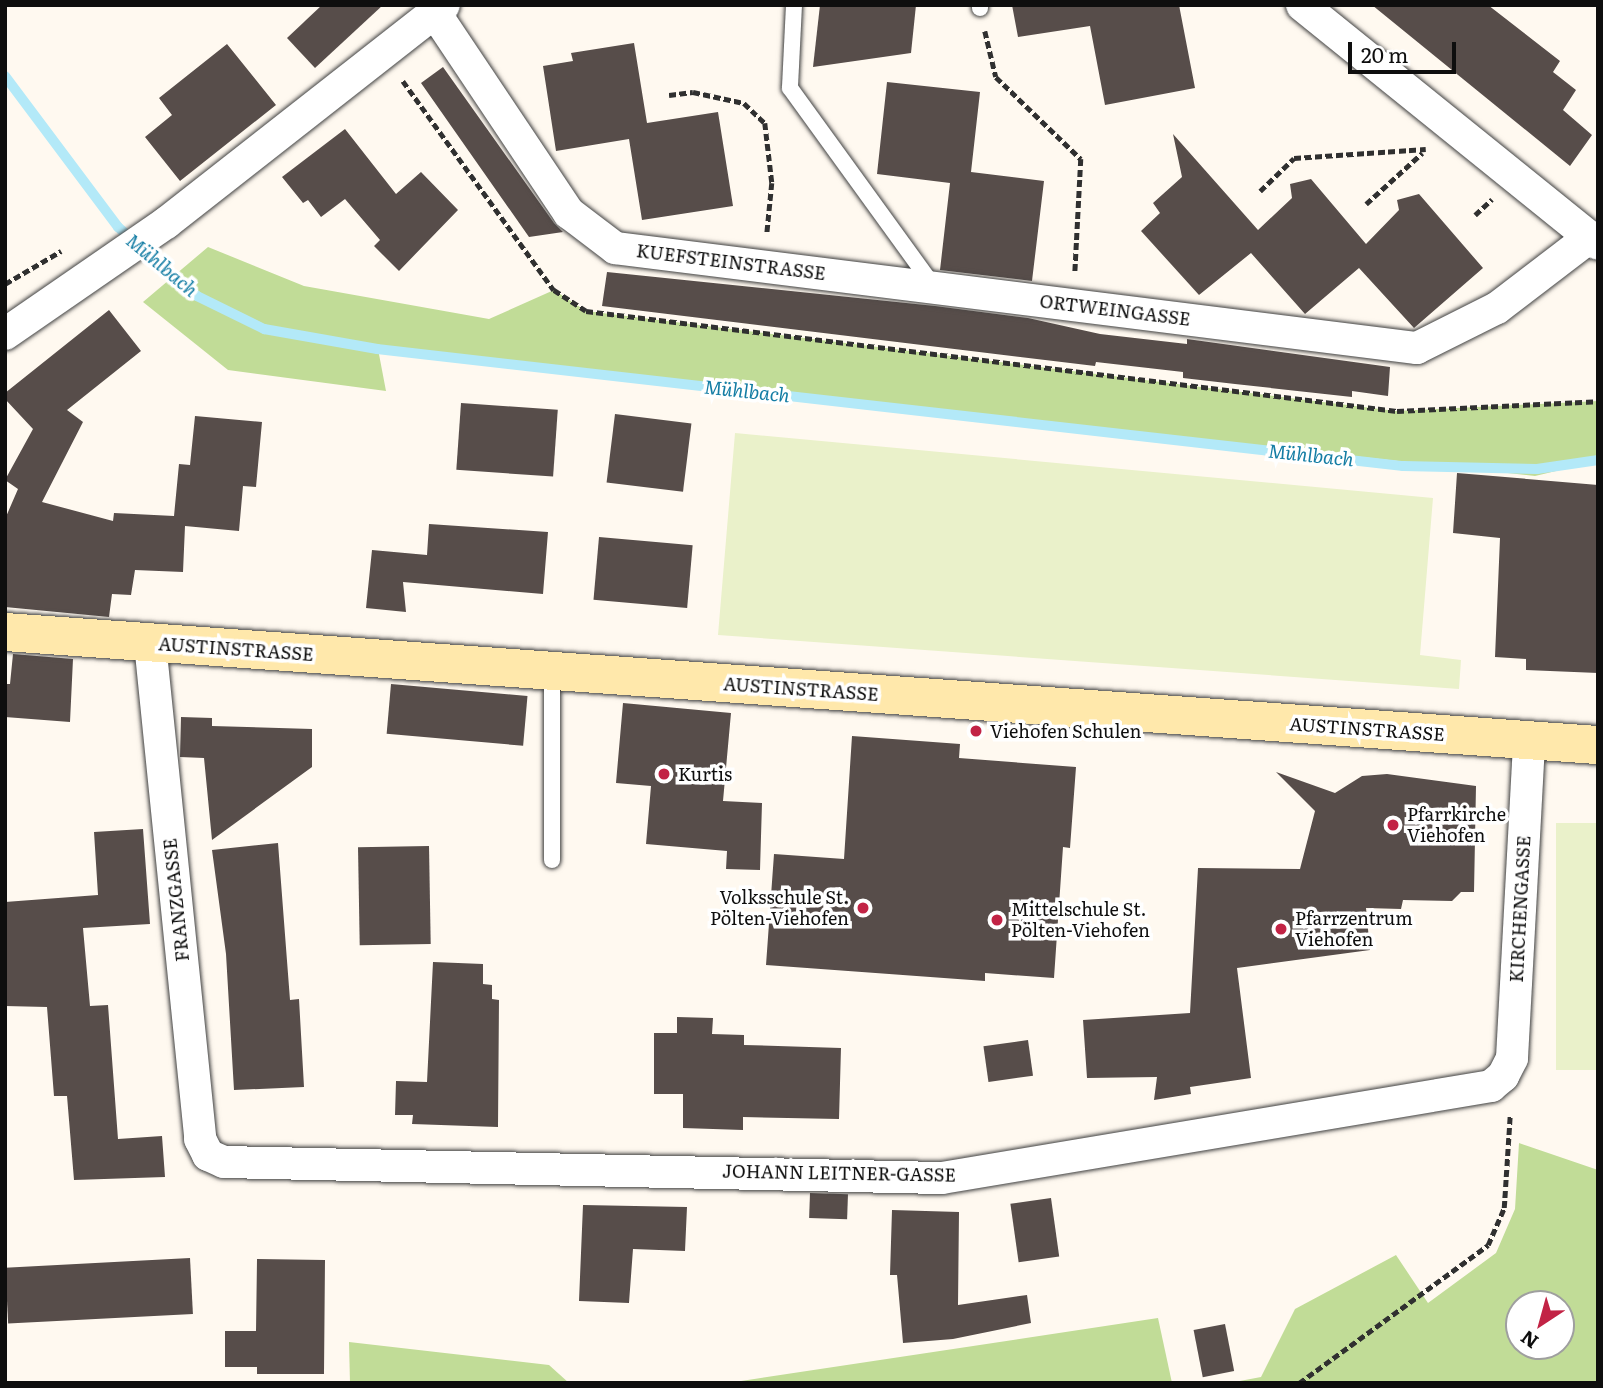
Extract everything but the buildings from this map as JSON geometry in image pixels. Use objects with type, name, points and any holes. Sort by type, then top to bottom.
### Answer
[{"type":"main road","name":"AUSTINSTRASSE","points":[[5,632],[1598,745]]},
{"type":"street","name":"ORTWEINGASSE","points":[[935,288],[1417,348],[1497,308],[1594,240],[1453,123],[1302,5]]},
{"type":"street","name":"KUEFSTEINSTRASSE","points":[[5,334],[119,258],[166,223],[439,9],[569,213],[615,248],[935,288]]},
{"type":"street","name":"FRANZGASSE","points":[[150,643],[200,1139],[208,1155]]},
{"type":"street","name":"KIRCHENGASSE","points":[[1503,1076],[1513,1058],[1529,739]]},
{"type":"street","name":"JOHANN LEITNER-GASSE","points":[[208,1155],[224,1162],[942,1178],[1455,1094],[1490,1086],[1503,1076]]},
{"type":"lane","points":[[794,5],[790,88],[935,288]]},
{"type":"lane","points":[[552,672],[552,860]]},
{"type":"path","points":[[980,7],[996,78],[1081,159],[1073,305]]},
{"type":"path","points":[[669,95],[693,92],[744,103],[765,123],[772,183],[765,267]]},
{"type":"path","points":[[1366,204],[1453,123]]},
{"type":"path","points":[[1260,191],[1294,158],[1423,153]]},
{"type":"path","points":[[1299,1383],[1488,1245],[1504,1208],[1510,1113],[1503,1076]]},
{"type":"green space","points":[[208,247],[304,286],[489,319],[554,290],[586,311],[1396,411],[1598,401],[1598,461],[1535,476],[378,349],[386,391],[228,370],[143,302]]},
{"type":"green space","points":[[735,433],[1433,498],[1420,655],[1461,660],[1459,689],[718,635]]},
{"type":"green space","points":[[1556,823],[1598,823],[1598,1070],[1556,1070]]},
{"type":"green space","points":[[1519,1143],[1598,1170],[1598,1383],[1229,1383],[1261,1377],[1295,1309],[1396,1255],[1428,1303],[1496,1253],[1515,1209]]},
{"type":"green space","points":[[1158,1318],[1172,1383],[728,1383]]},
{"type":"green space","points":[[349,1342],[549,1365],[569,1383],[350,1383]]},
{"type":"waterway","name":"Mühlbach","points":[[5,76],[118,227],[197,296],[264,329],[377,349],[1403,466],[1537,469],[1598,460]]},
{"type":"place","name":"Viehofen Schulen","points":[[976,731]]},
{"type":"place","name":"Kurtis","points":[[664,774]]},
{"type":"place","name":"Pfarrkirche Viehofen","points":[[1393,825]]},
{"type":"place","name":"Volksschule St. Pölten-Viehofen","points":[[863,908]]},
{"type":"place","name":"Mittelschule St. Pölten-Viehofen","points":[[997,920]]},
{"type":"place","name":"Pfarrzentrum Viehofen","points":[[1281,929]]}]
